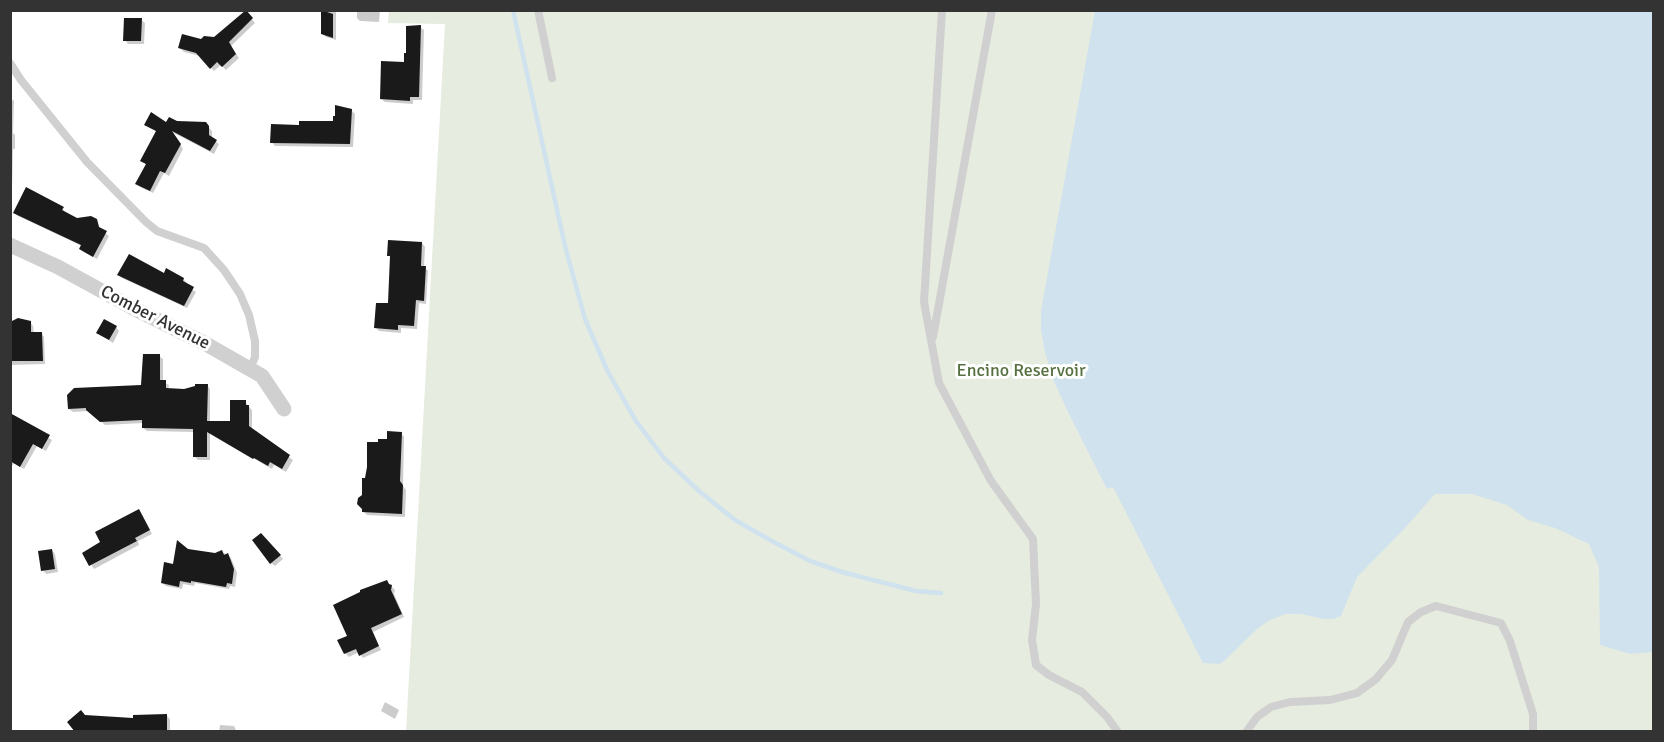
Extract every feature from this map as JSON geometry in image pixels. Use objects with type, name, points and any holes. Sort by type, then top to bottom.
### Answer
[{"type":"street","name":"Comber Avenue","points":[[10,245],[58,267],[206,344],[262,376],[284,409]]},
{"type":"lane","points":[[538,10],[552,78]]},
{"type":"lane","points":[[942,10],[924,302],[939,383],[991,481],[1033,539],[1036,604],[1032,640],[1036,665],[1049,675],[1082,692],[1107,717],[1118,732]]},
{"type":"lane","points":[[931,345],[992,10]]},
{"type":"lane","points":[[10,63],[87,162],[146,222],[157,231],[204,248],[224,270],[240,294],[249,315],[255,341],[255,357],[250,369]]},
{"type":"lane","points":[[1246,732],[1257,717],[1271,707],[1290,702],[1330,700],[1357,693],[1376,679],[1392,660],[1408,622],[1421,612],[1436,606],[1501,623],[1510,642],[1533,714],[1533,732]]},
{"type":"green space","name":"Encino Reservoir","points":[[389,10],[1653,11],[1653,731],[406,731],[445,24],[388,23]]},
{"type":"water","name":"Encino Reservoir","points":[[1095,11],[1653,11],[1653,652],[1630,654],[1600,645],[1599,567],[1589,544],[1555,528],[1528,520],[1507,505],[1472,494],[1435,494],[1357,577],[1341,616],[1324,619],[1301,614],[1285,614],[1258,628],[1223,662],[1203,663],[1113,487],[1107,489],[1068,412],[1054,381],[1041,330],[1041,311]]},
{"type":"building","points":[[246,10],[253,18],[229,42],[236,54],[222,67],[217,62],[210,69],[196,53],[178,48],[182,34],[201,39],[204,36],[214,37]]},
{"type":"building","points":[[321,10],[333,14],[333,38],[321,34]]},
{"type":"building","points":[[124,18],[142,18],[141,41],[123,41]]},
{"type":"building","points":[[421,25],[419,97],[410,97],[410,101],[380,99],[381,61],[404,62],[406,26]]},
{"type":"building","points":[[335,105],[352,109],[350,144],[270,143],[271,124],[299,125],[299,121],[333,121]]},
{"type":"building","points":[[151,112],[166,122],[169,117],[177,121],[206,122],[209,126],[209,135],[217,140],[210,151],[172,131],[181,144],[165,173],[160,171],[150,191],[135,184],[146,164],[140,161],[156,131],[144,125]]},
{"type":"building","points":[[26,187],[64,207],[62,210],[77,218],[91,216],[97,219],[99,227],[107,231],[93,257],[79,249],[81,245],[13,213]]},
{"type":"building","points":[[388,240],[422,242],[421,266],[426,266],[424,301],[416,300],[414,326],[398,325],[398,330],[374,328],[376,303],[388,303],[390,256],[387,256]]},
{"type":"building","points":[[129,254],[164,273],[166,268],[184,278],[183,281],[194,287],[184,306],[117,275]]},
{"type":"building","points":[[18,318],[31,321],[31,332],[42,332],[43,361],[10,361],[10,322]]},
{"type":"building","points":[[104,319],[117,326],[109,340],[96,333]]},
{"type":"building","points":[[143,354],[160,354],[160,380],[166,380],[166,388],[184,389],[195,386],[195,384],[208,384],[207,421],[230,421],[230,400],[246,400],[246,405],[249,405],[249,426],[290,455],[282,469],[270,462],[268,466],[253,459],[207,432],[207,457],[193,457],[193,429],[142,428],[142,420],[100,422],[86,408],[68,409],[67,395],[74,388],[141,385]]},
{"type":"building","points":[[10,413],[50,435],[42,449],[33,444],[20,467],[10,461]]},
{"type":"building","points":[[387,431],[402,432],[400,481],[403,485],[402,514],[362,512],[357,504],[358,498],[362,495],[362,478],[365,478],[367,467],[367,442],[387,439]]},
{"type":"building","points":[[139,509],[150,530],[135,538],[137,541],[89,566],[82,553],[100,542],[95,532]]},
{"type":"building","points":[[261,533],[281,555],[270,564],[252,540]]},
{"type":"building","points":[[177,540],[188,549],[215,553],[222,550],[224,555],[228,553],[234,569],[232,584],[227,583],[226,587],[180,581],[179,587],[161,583],[164,562],[173,564]]},
{"type":"building","points":[[52,549],[55,569],[41,571],[38,551]]},
{"type":"building","points":[[387,580],[392,585],[391,590],[402,614],[371,628],[379,646],[359,656],[356,649],[344,654],[337,640],[347,636],[333,605],[360,590]]},
{"type":"building","points":[[81,710],[85,715],[133,718],[133,715],[167,714],[167,732],[75,732],[67,722]]},
{"type":"waterway","points":[[513,10],[565,246],[585,319],[608,372],[636,421],[664,458],[699,491],[735,520],[770,540],[810,561],[842,572],[916,591],[941,593]]}]
